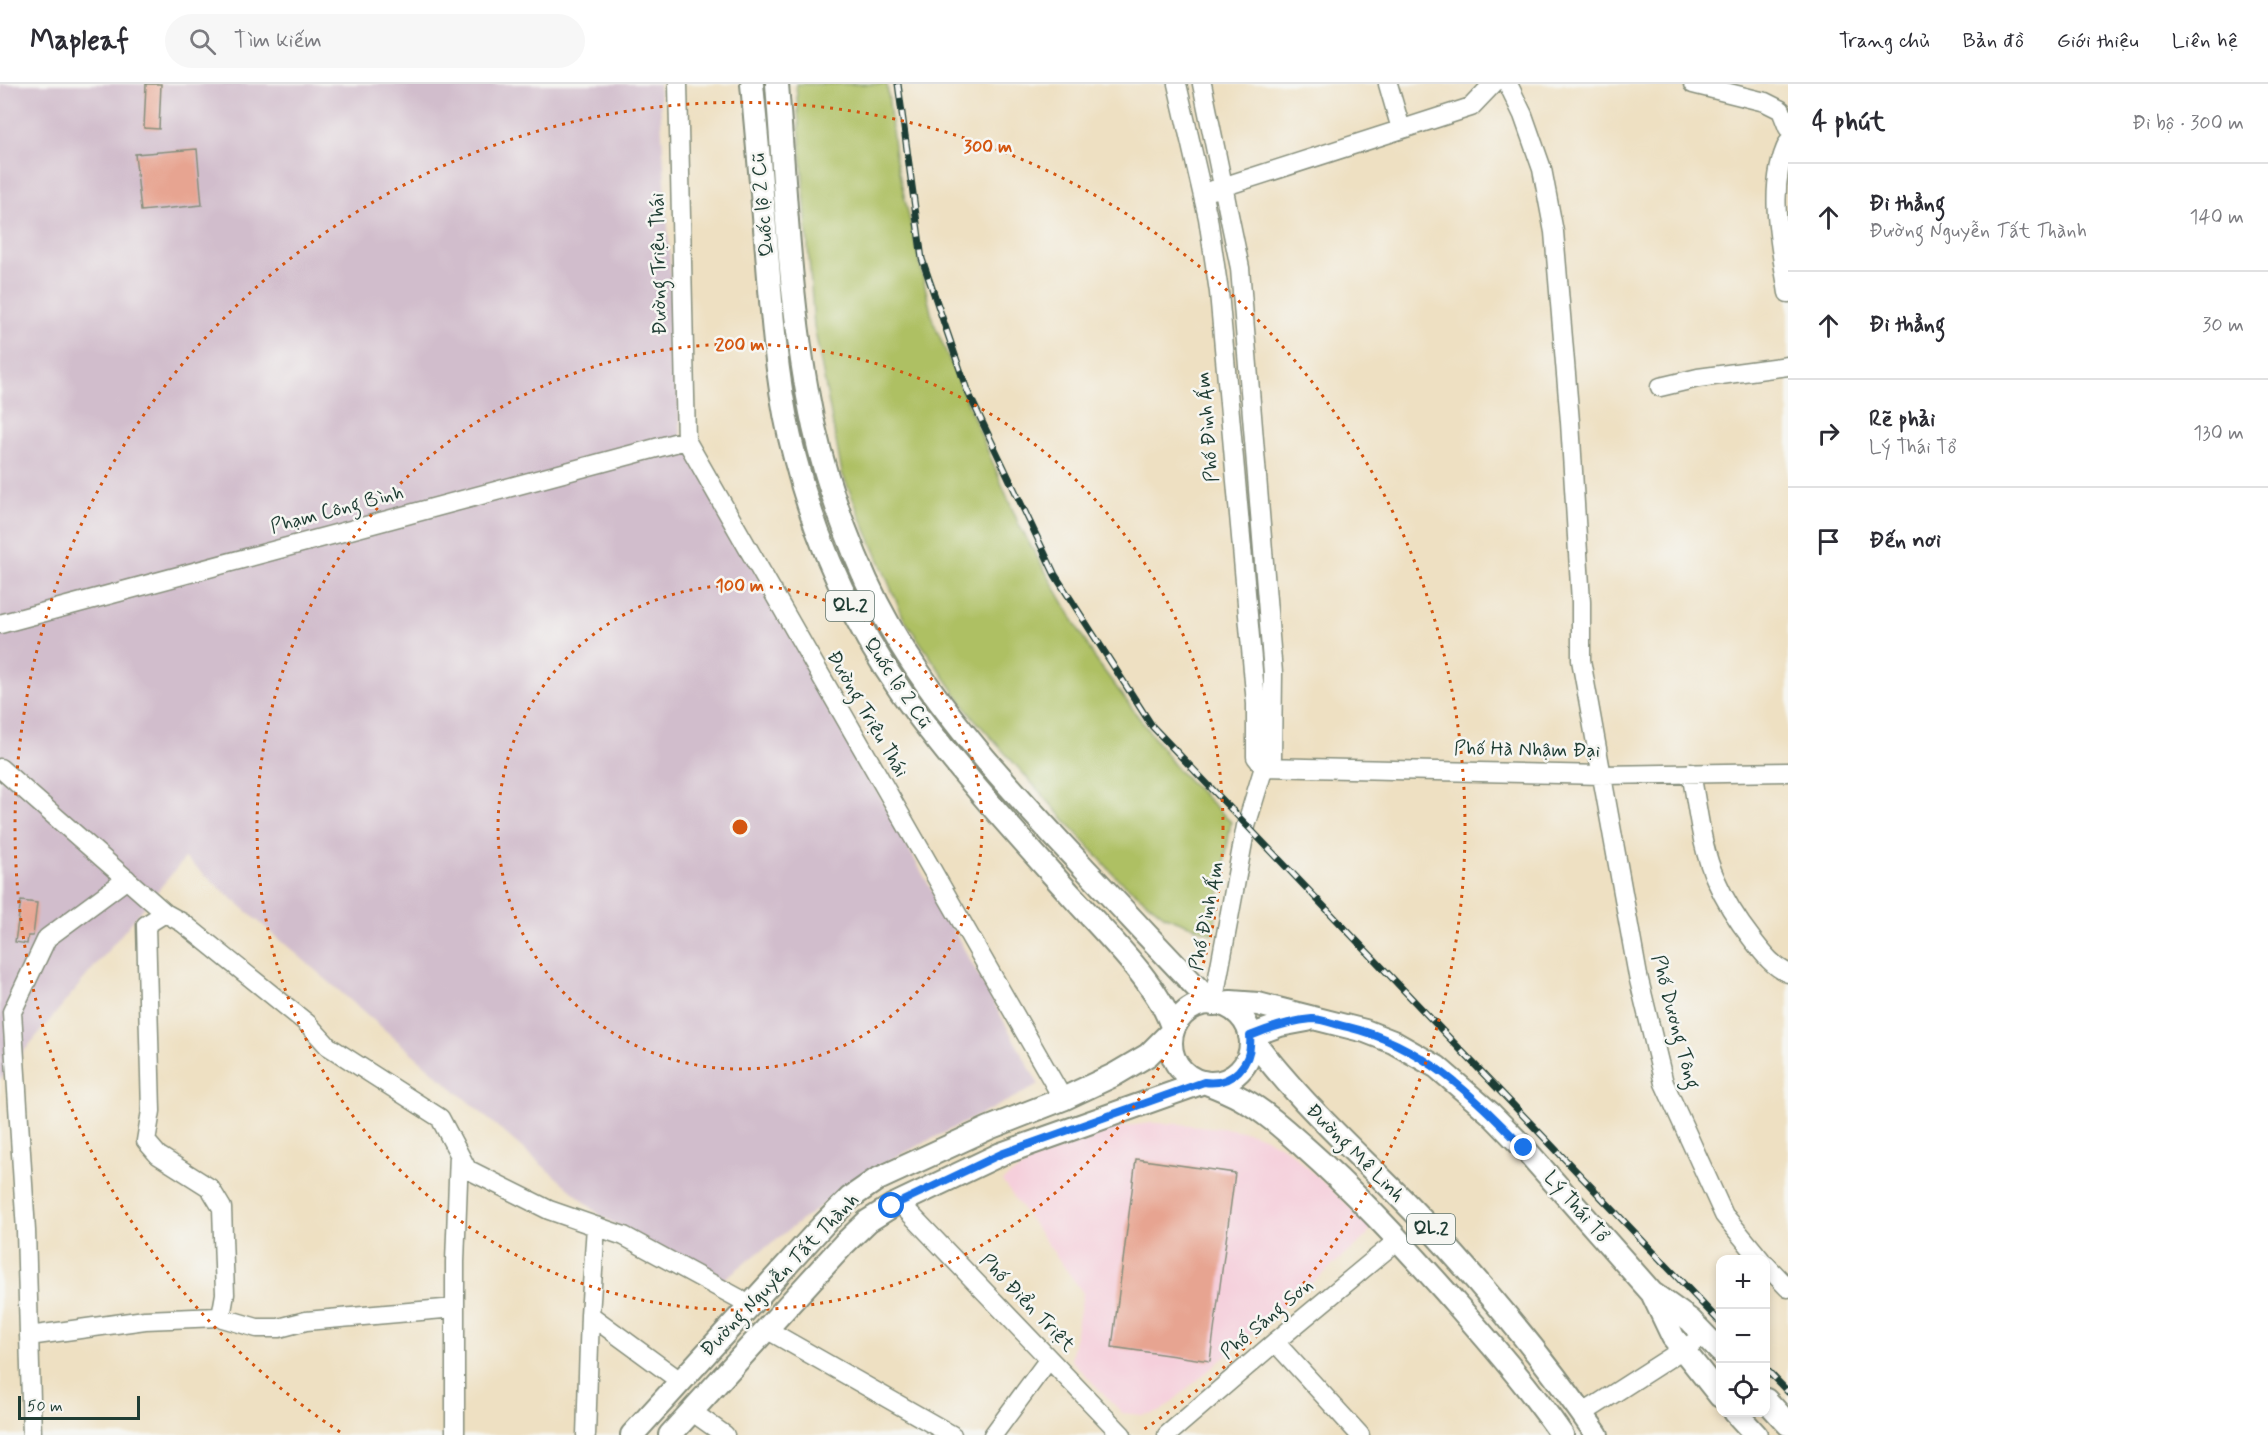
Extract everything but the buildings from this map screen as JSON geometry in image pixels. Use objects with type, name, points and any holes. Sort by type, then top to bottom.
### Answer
[{"type":"main road","name":"Quốc lộ 2 Cũ","points":[[752,84],[778,369],[786,418],[807,500],[834,574],[866,639],[921,719],[1009,825],[1132,965],[1162,1004],[1173,1030]]},
{"type":"main road","name":"Quốc lộ 2 Cũ","points":[[777,84],[795,297],[804,371],[815,429],[842,520],[867,578],[889,624],[920,673],[976,746],[1027,807],[1213,1004]]},
{"type":"main road","name":"Lý Thái Tổ","points":[[1213,1004],[1231,1002],[1258,1004],[1365,1031],[1393,1042],[1422,1058],[1451,1079],[1490,1113],[1524,1148],[1652,1293],[1690,1320],[1713,1343]]},
{"type":"main road","points":[[1173,1030],[1179,1019],[1189,1010],[1200,1005],[1213,1004]]},
{"type":"main road","name":"QL.2","points":[[1213,1004],[1226,1007],[1237,1014],[1245,1024],[1250,1036]]},
{"type":"main road","name":"Lý Thái Tổ","points":[[1250,1036],[1280,1025],[1314,1019]]},
{"type":"main road","name":"QL.2","points":[[1173,1030],[1171,1044],[1177,1064],[1191,1078],[1204,1082]]},
{"type":"main road","name":"Đường Nguyễn Tất Thành","points":[[632,1435],[850,1198],[876,1180],[989,1128],[1063,1099],[1114,1075],[1140,1060],[1173,1030]]},
{"type":"main road","points":[[1204,1082],[1223,1081],[1239,1071],[1249,1055],[1250,1036]]},
{"type":"main road","name":"Đường Mê Linh","points":[[1250,1036],[1292,1090],[1416,1213],[1476,1280],[1597,1435]]},
{"type":"main road","name":"Đường Nguyễn Tất Thành","points":[[670,1435],[844,1244],[868,1221],[899,1202],[1001,1154],[1204,1082]]},
{"type":"main road","name":"Đường Mê Linh","points":[[1204,1082],[1243,1099],[1290,1134],[1340,1180],[1398,1240],[1510,1367],[1563,1435]]},
{"type":"main road","name":"Lý Thái Tổ","points":[[1652,1293],[1672,1337],[1716,1392]]},
{"type":"main road","points":[[1770,1404],[1788,1424]]},
{"type":"main road","points":[[1729,1417],[1739,1435]]},
{"type":"main road","points":[[1740,1417],[1756,1435]]},
{"type":"street","name":"Đường Triệu Thái","points":[[678,84],[686,440],[1063,1099]]},
{"type":"street","name":"Phố Đình Ấm","points":[[1177,84],[1208,218],[1219,292],[1256,704],[1256,757],[1264,767]]},
{"type":"street","name":"Phố Đình Ấm","points":[[1202,84],[1240,268],[1273,673],[1272,757],[1264,767],[1246,826],[1213,1004]]},
{"type":"street","points":[[1388,84],[1401,129]]},
{"type":"street","points":[[1202,193],[1471,106],[1493,84]]},
{"type":"street","name":"Phố Dương Tông","points":[[1508,84],[1523,115],[1542,169],[1554,232],[1570,422],[1581,602],[1581,660],[1638,976],[1664,1083],[1724,1215],[1757,1255]]},
{"type":"street","points":[[1693,84],[1784,107],[1788,128]]},
{"type":"street","points":[[1788,143],[1783,152],[1775,204],[1788,293]]},
{"type":"street","points":[[1660,387],[1698,378],[1788,366]]},
{"type":"street","name":"Phạm Công Bình","points":[[0,624],[686,440]]},
{"type":"street","name":"Phố Hà Nhậm Đại","points":[[1264,767],[1602,775],[1788,772]]},
{"type":"street","points":[[0,768],[165,914],[183,923],[308,1024],[328,1046],[440,1118],[467,1169],[549,1210],[624,1236],[749,1306]]},
{"type":"street","points":[[1691,773],[1706,848],[1715,879],[1737,917],[1762,952],[1771,963],[1788,974]]},
{"type":"street","points":[[32,1435],[26,1231],[12,1012],[47,938],[127,879]]},
{"type":"street","points":[[165,914],[146,926],[151,1111],[146,1141],[158,1155],[210,1188],[222,1208],[225,1294],[219,1317]]},
{"type":"street","points":[[455,1435],[455,1308],[459,1153]]},
{"type":"street","name":"Phố Điển Triệt","points":[[899,1202],[1122,1435]]},
{"type":"street","points":[[586,1435],[596,1226]]},
{"type":"street","name":"Phố Sáng Sơn","points":[[1167,1435],[1398,1240]]},
{"type":"street","points":[[29,1336],[145,1320],[219,1317],[257,1328],[279,1328],[306,1321],[455,1308]]},
{"type":"street","points":[[590,1315],[680,1381]]},
{"type":"street","points":[[766,1329],[952,1435]]},
{"type":"street","points":[[1275,1342],[1360,1435]]},
{"type":"street","points":[[1582,1414],[1682,1349],[1713,1343]]},
{"type":"street","points":[[993,1435],[1049,1359]]},
{"type":"street","points":[[691,1412],[725,1435]]},
{"type":"shaded area","points":[[0,84],[659,84],[681,436],[1039,1085],[864,1173],[720,1282],[601,1216],[185,858],[0,1080]]},
{"type":"shaded area","points":[[1152,1123],[1231,1129],[1253,1133],[1273,1141],[1291,1152],[1371,1227],[1367,1236],[1160,1412],[1142,1415],[1122,1413],[1071,1360],[1083,1293],[1002,1181],[1032,1161],[1117,1127]]},
{"type":"green space","points":[[796,84],[887,84],[895,156],[933,321],[1019,525],[1096,660],[1178,770],[1231,822],[1213,934],[1165,916],[1117,878],[970,714],[904,619],[842,473],[814,326]]},
{"type":"railway","points":[[898,84],[922,259],[967,390],[1055,575],[1152,726],[1716,1318]]},
{"type":"railway","points":[[1770,1373],[1788,1392]]},
{"type":"route","points":[[892,1206],[1001,1154],[1204,1082],[1217,1083],[1229,1079],[1239,1071],[1249,1055],[1250,1036],[1280,1025],[1314,1019],[1365,1031],[1408,1049],[1437,1067],[1490,1113],[1524,1148]]}]
